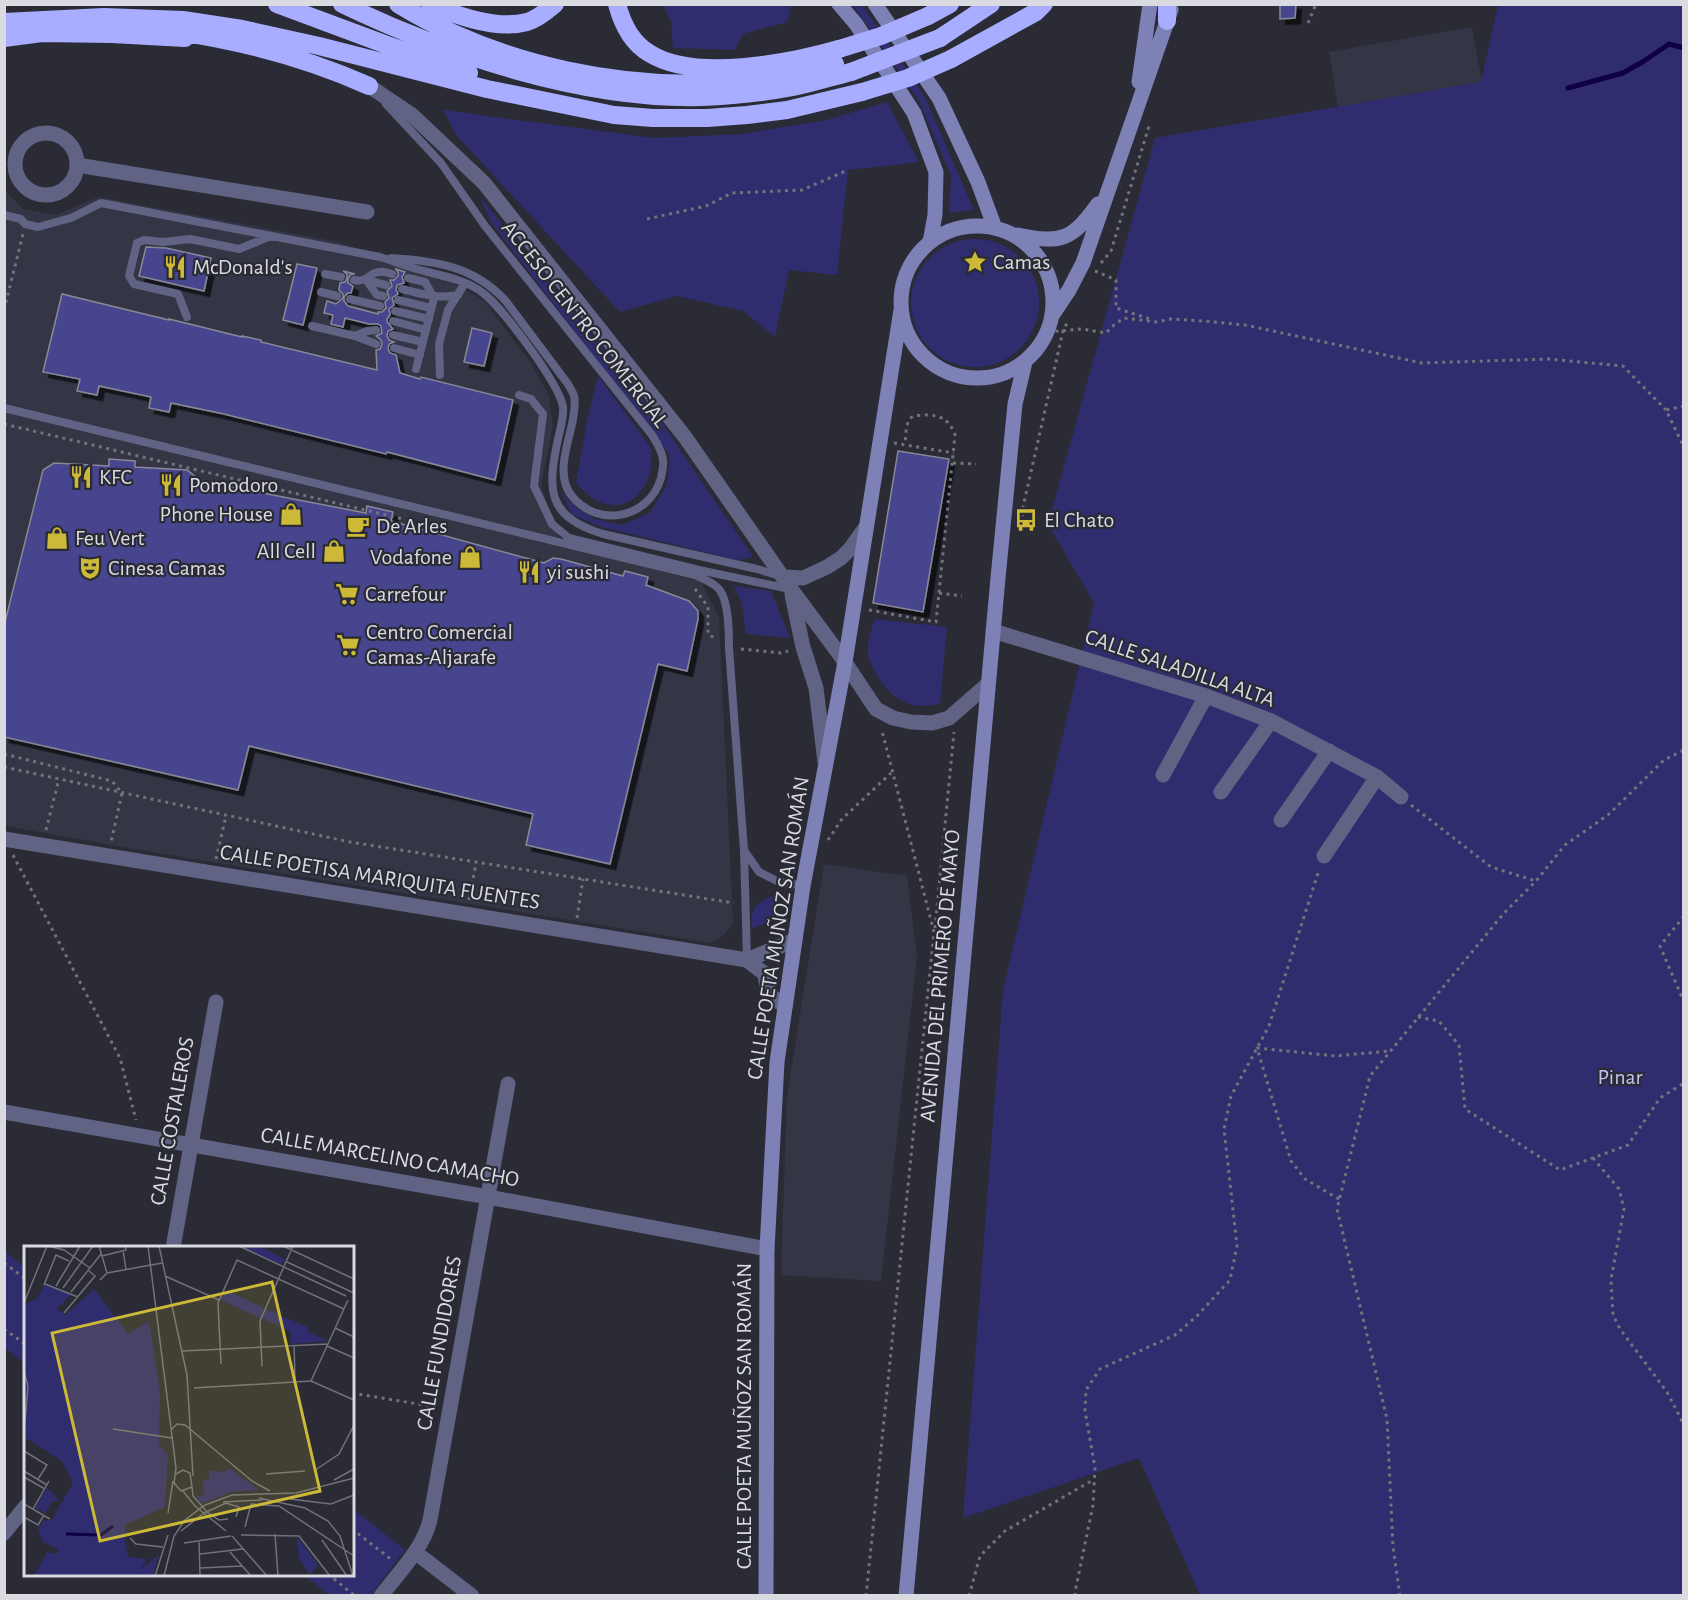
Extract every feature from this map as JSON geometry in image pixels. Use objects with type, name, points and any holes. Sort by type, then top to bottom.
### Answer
[{"type":"highway","points":[[277,4],[434,62],[495,81],[591,104],[614,115]]},
{"type":"highway","points":[[342,4],[435,45],[504,66],[572,84],[641,94],[702,97],[793,87],[845,61]]},
{"type":"highway","points":[[398,4],[438,26],[487,48],[608,78],[670,83],[750,80],[845,61],[888,48],[984,4]]},
{"type":"highway","points":[[430,4],[476,20],[501,24],[528,22],[545,13],[555,4]]},
{"type":"highway","points":[[617,4],[621,20],[633,38],[648,53],[673,64],[707,68],[748,67],[812,57],[845,61]]},
{"type":"highway","points":[[934,27],[950,4]]},
{"type":"highway","points":[[934,27],[991,4]]},
{"type":"highway","points":[[4,12],[100,8],[183,20],[242,29],[319,46],[487,89],[614,115],[706,118],[787,110],[908,78],[951,59],[1036,12],[1044,4]]},
{"type":"highway","points":[[14,21],[104,17],[183,20]]},
{"type":"highway","points":[[14,21],[140,26],[177,31],[295,57],[369,86]]},
{"type":"highway","points":[[4,38],[42,33],[170,36],[257,48]]},
{"type":"main road","points":[[839,4],[856,24],[914,113],[936,172],[935,215],[930,242]]},
{"type":"main road","points":[[875,4],[939,98],[978,182],[995,228]]},
{"type":"main road","points":[[1133,114],[1150,4]]},
{"type":"main road","points":[[1053,314],[1069,290],[1089,267],[1107,192],[1133,114],[1146,85],[1169,10]]},
{"type":"main road","points":[[1010,234],[1051,240],[1072,233],[1086,221],[1107,192]]},
{"type":"main road","points":[[968,226],[995,228],[1028,245],[1048,273],[1054,300],[1055,332],[1025,362],[1002,375],[990,378],[967,378],[945,372],[934,366],[915,347],[908,336],[901,310],[902,284],[913,261],[930,242],[942,234],[968,226]]},
{"type":"main road","name":"CALLE POETA MUÑOZ SAN ROMÁN","points":[[766,1596],[767,1249],[777,1062],[803,886],[845,662],[901,310]]},
{"type":"main road","name":"AVENIDA DEL PRIMERO DE MAYO","points":[[906,1596],[993,631],[1015,404],[1025,362]]},
{"type":"street","points":[[369,86],[412,115],[484,183],[686,437],[876,709],[893,718],[932,723],[949,718],[988,684]]},
{"type":"street","points":[[45,132],[56,134],[72,146],[77,165],[71,184],[63,190],[54,194],[35,194],[20,182],[10,156],[27,139],[45,132]]},
{"type":"street","points":[[77,165],[367,212]]},
{"type":"street","points":[[787,583],[827,567],[841,558],[865,528]]},
{"type":"street","points":[[787,583],[816,688],[825,768]]},
{"type":"street","name":"CALLE SALADILLA ALTA","points":[[993,631],[1206,696],[1271,721],[1377,777],[1401,797]]},
{"type":"street","points":[[1163,775],[1206,696]]},
{"type":"street","points":[[1221,792],[1271,721]]},
{"type":"street","points":[[1281,819],[1329,751]]},
{"type":"street","points":[[1324,856],[1377,777]]},
{"type":"street","name":"CALLE POETISA MARIQUITA FUENTES","points":[[6,839],[747,960]]},
{"type":"street","points":[[784,1006],[771,997],[767,990],[765,974],[747,960],[795,940]]},
{"type":"street","name":"CALLE COSTALEROS","points":[[173,1246],[216,1002]]},
{"type":"street","name":"CALLE FUNDIDORES","points":[[381,1596],[426,1536],[430,1520],[508,1084]]},
{"type":"street","name":"CALLE MARCELINO CAMACHO","points":[[4,1112],[488,1197],[767,1249]]},
{"type":"street","points":[[4,1533],[24,1508]]},
{"type":"street","points":[[415,1552],[472,1596]]},
{"type":"lane","name":"ACCESO CENTRO COMERCIAL","points":[[369,86],[441,163],[485,226],[652,435],[661,450],[663,460],[657,488],[650,500],[630,513],[611,516],[594,513],[580,505],[569,493],[563,474],[575,406],[574,395],[554,365],[495,290],[463,269],[418,260],[380,257]]},
{"type":"lane","points":[[4,215],[21,219],[25,224],[38,227],[71,218],[101,202],[380,257],[465,283],[483,293],[498,306],[547,373],[557,392],[563,407],[551,483],[554,497],[562,510],[574,522],[586,529],[603,534],[757,569],[787,583]]},
{"type":"lane","points":[[187,317],[178,294],[134,284],[129,276],[137,243],[144,240],[163,242],[190,239],[239,249],[272,236]]},
{"type":"lane","points":[[366,280],[380,272],[392,274]]},
{"type":"lane","points":[[325,274],[341,277]]},
{"type":"lane","points":[[408,278],[425,282],[434,298],[416,369]]},
{"type":"lane","points":[[354,280],[366,280],[386,285]]},
{"type":"lane","points":[[366,280],[377,295],[383,296]]},
{"type":"lane","points":[[440,375],[439,344],[447,310],[465,283]]},
{"type":"lane","points":[[402,289],[434,298],[458,295]]},
{"type":"lane","points":[[321,292],[337,296]]},
{"type":"lane","points":[[350,299],[380,306]]},
{"type":"lane","points":[[398,300],[431,308]]},
{"type":"lane","points":[[360,302],[372,312]]},
{"type":"lane","points":[[395,311],[429,319]]},
{"type":"lane","points":[[393,321],[426,330]]},
{"type":"lane","points":[[312,326],[355,336],[376,344]]},
{"type":"lane","points":[[355,336],[376,330]]},
{"type":"lane","points":[[393,335],[423,342]]},
{"type":"lane","points":[[394,348],[420,355]]},
{"type":"lane","points":[[519,395],[531,399],[543,414],[534,486],[552,524],[569,538],[699,570],[787,583]]},
{"type":"lane","points":[[4,408],[695,575],[718,587],[726,607],[729,624],[744,850],[747,960]]},
{"type":"lane","points":[[744,850],[759,872],[777,881],[803,886]]},
{"type":"path","points":[[1308,24],[1316,4]]},
{"type":"path","points":[[1150,122],[1111,251],[1089,267],[1116,280],[1116,308],[1157,321]]},
{"type":"path","points":[[647,219],[706,206],[732,193],[802,190],[848,170]]},
{"type":"path","points":[[4,310],[25,224]]},
{"type":"path","points":[[1055,332],[1082,329],[1106,333],[1124,318],[1157,321],[1171,319],[1245,325],[1422,363],[1548,359],[1623,366],[1665,410],[1683,447]]},
{"type":"path","points":[[1018,540],[1055,332],[1068,321]]},
{"type":"path","points":[[1665,410],[1683,406]]},
{"type":"path","points":[[865,610],[936,622],[955,435],[952,426],[944,418],[934,415],[917,415],[912,417],[908,423],[905,444]]},
{"type":"path","points":[[4,424],[408,520]]},
{"type":"path","points":[[893,443],[954,453]]},
{"type":"path","points":[[953,463],[976,464]]},
{"type":"path","points":[[684,586],[696,589],[708,607],[708,634],[729,648],[782,653],[803,647]]},
{"type":"path","points":[[939,592],[962,596]]},
{"type":"path","points":[[876,709],[934,932]]},
{"type":"path","points":[[866,1596],[956,712]]},
{"type":"path","points":[[1400,1596],[1393,1547],[1387,1419],[1337,1209],[1370,1076],[1504,913],[1536,881],[1564,846],[1608,815],[1664,760],[1683,750]]},
{"type":"path","points":[[4,754],[112,781],[122,793]]},
{"type":"path","points":[[4,767],[350,842],[746,905]]},
{"type":"path","points":[[824,847],[842,819],[892,772]]},
{"type":"path","points":[[42,845],[59,779]]},
{"type":"path","points":[[108,855],[122,793]]},
{"type":"path","points":[[1401,797],[1491,867],[1536,881]]},
{"type":"path","points":[[213,873],[226,815]]},
{"type":"path","points":[[6,839],[14,860],[120,1058],[140,1136]]},
{"type":"path","points":[[1075,1596],[1093,1504],[1095,1468],[1085,1411],[1086,1390],[1100,1369],[1174,1335],[1197,1316],[1230,1280],[1237,1246],[1224,1129],[1231,1096],[1269,1026],[1324,856]]},
{"type":"path","points":[[466,914],[476,862]]},
{"type":"path","points":[[574,932],[583,879]]},
{"type":"path","points":[[1683,916],[1660,946],[1683,1002]]},
{"type":"path","points":[[1418,1017],[1439,1021],[1459,1045],[1465,1109],[1560,1170],[1628,1145],[1660,1098],[1683,1083]]},
{"type":"path","points":[[1257,1048],[1335,1056],[1390,1051]]},
{"type":"path","points":[[1257,1048],[1291,1161],[1305,1179],[1339,1199]]},
{"type":"path","points":[[1593,1158],[1619,1189],[1624,1209],[1611,1279],[1613,1315],[1620,1329],[1667,1392],[1683,1425]]},
{"type":"path","points":[[4,1263],[24,1278]]},
{"type":"path","points":[[4,1329],[24,1344]]},
{"type":"path","points":[[354,1393],[450,1410]]},
{"type":"path","points":[[969,1596],[980,1556],[1005,1531],[1094,1480]]},
{"type":"path","points":[[354,1531],[395,1563]]},
{"type":"path","points":[[329,1576],[356,1596]]},
{"type":"shaded area","points":[[1472,27],[1482,82],[1338,107],[1329,52]]},
{"type":"shaded area","points":[[4,189],[23,209],[56,215],[99,197],[338,242],[460,286],[484,301],[531,363],[549,396],[553,426],[541,486],[561,543],[701,582],[719,617],[733,922],[725,934],[711,943],[5,826]]},
{"type":"shaded area","points":[[824,864],[907,876],[917,957],[881,1281],[781,1275],[787,1096]]},
{"type":"green space","points":[[786,4],[791,7],[787,22],[743,34],[735,50],[673,48],[671,21],[663,5]]},
{"type":"green space","points":[[853,5],[861,5],[869,15],[925,97],[974,210],[949,213],[951,176],[919,101]]},
{"type":"green space","name":"Pinar","points":[[1498,5],[1683,5],[1683,1595],[1200,1595],[1139,1458],[963,1518],[1003,990],[1094,603],[1048,524],[1155,138],[1481,82]]},
{"type":"green space","points":[[887,102],[919,162],[848,170],[837,275],[789,270],[775,337],[743,311],[677,296],[620,312],[456,135],[443,110],[654,138],[741,134],[826,120]]},
{"type":"green space","points":[[480,197],[662,423],[753,557],[737,560],[598,526],[572,514],[561,492],[577,508],[594,519],[622,525],[651,512],[667,484],[670,455],[492,224]]},
{"type":"green space","points":[[975,239],[1000,243],[1021,257],[1035,278],[1039,303],[1035,328],[1021,349],[1000,363],[975,367],[950,363],[929,349],[915,328],[911,303],[915,278],[929,257],[950,243]]},
{"type":"green space","points":[[598,376],[651,448],[651,467],[639,494],[628,502],[616,505],[602,503],[589,496],[576,482]]},
{"type":"green space","points":[[734,586],[771,591],[790,638],[746,634],[742,604]]},
{"type":"green space","points":[[874,619],[947,627],[940,703],[929,706],[908,704],[885,687],[868,657],[868,643]]},
{"type":"green space","points":[[772,896],[778,902],[775,920],[752,928],[752,915],[755,907]]},
{"type":"green space","points":[[4,1251],[24,1266],[24,1363],[5,1348]]},
{"type":"green space","points":[[354,1510],[405,1550],[371,1595],[330,1595],[304,1576],[354,1576]]},
{"type":"building","points":[[1280,4],[1296,4],[1295,18],[1280,19]]},
{"type":"building","name":"McDonald's","points":[[146,247],[166,248],[211,258],[204,291],[139,276]]},
{"type":"building","points":[[297,264],[317,268],[303,325],[283,320]]},
{"type":"building","points":[[396,269],[405,272],[402,277],[404,283],[397,285],[398,294],[392,298],[394,305],[389,309],[390,315],[387,322],[393,329],[388,331],[387,336],[394,342],[389,344],[388,349],[390,353],[396,355],[400,373],[513,400],[495,480],[224,414],[171,403],[169,412],[149,408],[151,397],[99,386],[97,395],[77,391],[80,379],[43,372],[62,294],[261,340],[261,342],[377,370],[376,350],[380,349],[382,344],[376,336],[382,333],[381,326],[345,318],[343,327],[331,324],[333,315],[324,313],[327,301],[336,304],[343,298],[339,290],[340,283],[345,282],[347,274],[343,271],[355,274],[351,274],[348,279],[348,283],[353,286],[351,293],[344,297],[348,306],[378,314],[382,312],[389,298],[387,291],[392,286],[390,280],[398,276]]},
{"type":"building","points":[[472,328],[492,333],[484,366],[464,362]]},
{"type":"building","points":[[898,451],[949,459],[923,612],[873,603]]},
{"type":"building","name":"Centro Comercial Camas-Aljarafe","points":[[109,459],[135,461],[135,467],[187,470],[201,481],[366,513],[367,506],[393,512],[391,521],[544,563],[553,558],[561,559],[623,576],[625,571],[648,577],[646,585],[689,601],[698,611],[698,619],[687,671],[658,664],[610,864],[526,845],[533,814],[249,746],[238,790],[4,737],[4,626],[43,470],[54,463],[109,466]]},
{"type":"waterway","points":[[1568,88],[1623,73],[1669,44],[1684,48]]},
{"type":"place","name":"Camas","points":[[975,262]]},
{"type":"place","name":"McDonald's","points":[[175,267]]},
{"type":"place","name":"KFC","points":[[81,477]]},
{"type":"place","name":"Pomodoro","points":[[171,485]]},
{"type":"place","name":"Phone House","points":[[291,514]]},
{"type":"place","name":"El Chato","points":[[1026,520]]},
{"type":"place","name":"De Arles","points":[[358,526]]},
{"type":"place","name":"Feu Vert","points":[[57,538]]},
{"type":"place","name":"All Cell","points":[[334,551]]},
{"type":"place","name":"Vodafone","points":[[470,557]]},
{"type":"place","name":"Cinesa Camas","points":[[90,568]]},
{"type":"place","name":"yi sushi","points":[[529,572]]},
{"type":"place","name":"Carrefour","points":[[347,594]]},
{"type":"place","name":"Centro Comercial Camas-Aljarafe","points":[[348,645]]}]
